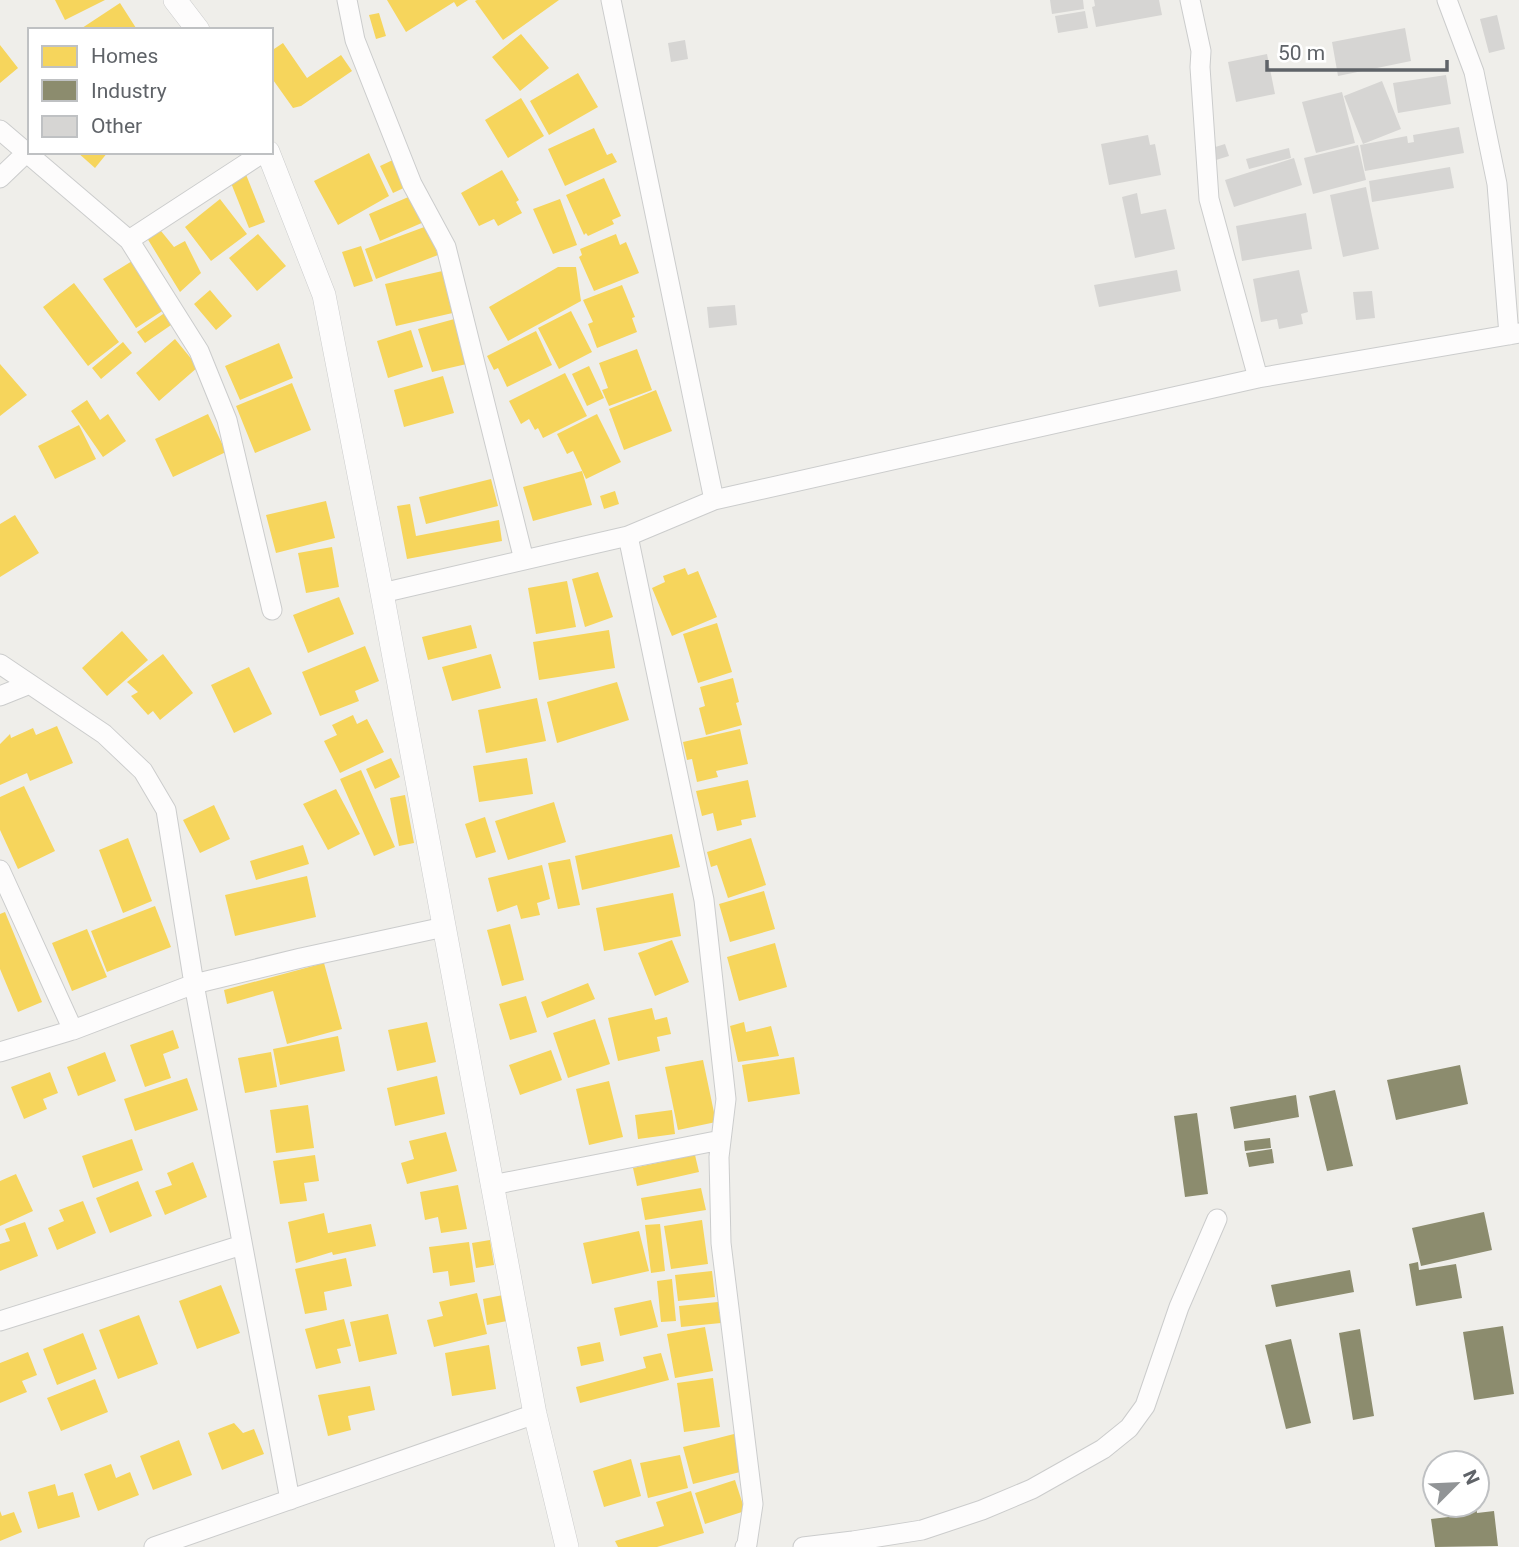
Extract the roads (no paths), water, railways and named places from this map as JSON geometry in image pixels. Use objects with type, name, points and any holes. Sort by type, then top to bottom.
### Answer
[{"type":"street","points":[[175,0],[196,28]]},
{"type":"street","points":[[347,0],[355,40],[412,184],[446,247],[524,560]]},
{"type":"street","points":[[611,0],[714,500]]},
{"type":"street","points":[[1190,0],[1201,51],[1209,199],[1258,378]]},
{"type":"street","points":[[382,593],[628,536],[714,500],[1258,378],[1514,334],[1497,184],[1474,72],[1447,0]]},
{"type":"street","points":[[0,130],[129,240],[199,351],[227,420],[272,610]]},
{"type":"street","points":[[0,178],[26,153]]},
{"type":"street","points":[[129,240],[263,154]]},
{"type":"street","points":[[267,154],[324,295],[535,1414],[567,1547]]},
{"type":"street","points":[[628,536],[704,900],[726,1099],[719,1157],[721,1243],[753,1504],[745,1547]]},
{"type":"street","points":[[0,664],[104,734],[143,771],[166,810],[194,984],[290,1500]]},
{"type":"street","points":[[0,696],[30,684]]},
{"type":"street","points":[[0,870],[73,1030]]},
{"type":"street","points":[[0,1052],[73,1030],[194,984],[444,927]]},
{"type":"street","points":[[492,1185],[721,1140]]},
{"type":"street","points":[[803,1547],[922,1530],[982,1510],[1032,1489],[1103,1449],[1129,1428],[1145,1406],[1179,1307],[1217,1219]]},
{"type":"street","points":[[0,1321],[242,1245]]},
{"type":"street","points":[[154,1547],[535,1414]]}]
